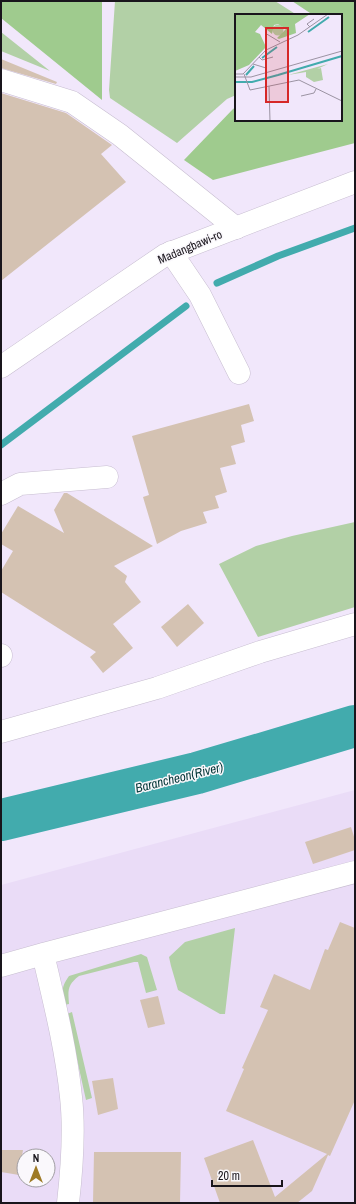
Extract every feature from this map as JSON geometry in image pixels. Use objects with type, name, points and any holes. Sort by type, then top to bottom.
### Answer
[{"type":"street","points":[[1,80],[72,102],[126,140],[236,228]]},
{"type":"street","name":"Madangbawi-ro","points":[[1,367],[165,255],[355,182]]},
{"type":"street","points":[[171,252],[200,295],[239,373]]},
{"type":"street","points":[[1,494],[20,484],[107,477]]},
{"type":"street","points":[[1,732],[157,688],[260,652],[355,624]]},
{"type":"street","points":[[1,966],[355,872]]},
{"type":"street","points":[[43,954],[62,1038],[71,1097],[73,1154],[68,1203]]},
{"type":"shaded area","points":[[355,790],[355,1203],[1,1203],[1,885]]},
{"type":"green space","points":[[1,1],[102,1],[102,100],[1,18]]},
{"type":"green space","points":[[115,1],[275,1],[295,14],[235,14],[235,95],[227,99],[177,143],[110,98],[109,90]]},
{"type":"green space","points":[[292,1],[355,1],[355,143],[213,180],[184,160],[235,108],[235,121],[342,121],[342,14],[312,14]]},
{"type":"green space","points":[[1,32],[50,71],[1,51]]},
{"type":"green space","points":[[355,522],[355,607],[258,637],[219,564],[256,546],[292,536]]},
{"type":"green space","points":[[235,928],[225,1014],[220,1014],[178,990],[169,957],[185,942]]},
{"type":"green space","points":[[141,954],[147,957],[157,990],[146,993],[138,962],[134,962],[79,976],[70,985],[68,995],[69,1004],[64,1005],[63,990],[69,976]]},
{"type":"green space","points":[[72,1012],[92,1098],[86,1100],[67,1014]]},
{"type":"building","points":[[1,59],[57,82],[56,84],[1,68]]},
{"type":"building","points":[[1,93],[66,113],[112,145],[101,154],[126,182],[1,281]]},
{"type":"building","points":[[249,404],[254,421],[241,425],[245,442],[231,446],[236,464],[220,468],[227,492],[215,496],[219,508],[203,512],[207,523],[181,531],[157,544],[143,497],[149,495],[132,436]]},
{"type":"building","points":[[64,493],[67,493],[153,546],[114,566],[127,576],[125,582],[141,602],[113,624],[133,648],[103,673],[90,657],[96,652],[1,592],[1,571],[13,551],[1,544],[1,534],[18,506],[64,533],[54,510]]},
{"type":"building","points":[[188,604],[204,623],[177,647],[161,627]]},
{"type":"building","points":[[351,827],[355,840],[355,850],[313,864],[305,842]]},
{"type":"building","points":[[340,922],[355,928],[355,1100],[330,1156],[328,1155],[312,1191],[297,1203],[220,1203],[204,1158],[253,1140],[275,1197],[327,1154],[226,1111],[244,1069],[242,1068],[268,1010],[260,1007],[274,974],[310,990],[325,949],[328,950]]},
{"type":"building","points":[[158,996],[165,1024],[148,1028],[140,1000]]},
{"type":"building","points":[[113,1078],[118,1109],[98,1115],[92,1081]]},
{"type":"building","points":[[1,1150],[16,1150],[16,1174],[1,1172]]},
{"type":"building","points":[[94,1152],[181,1152],[180,1203],[93,1203]]},
{"type":"waterway","points":[[217,283],[278,256],[355,228]]},
{"type":"waterway","points":[[1,445],[186,306]]},
{"type":"waterway","name":"Barancheon(River)","points":[[1,820],[197,773],[355,726]]}]
